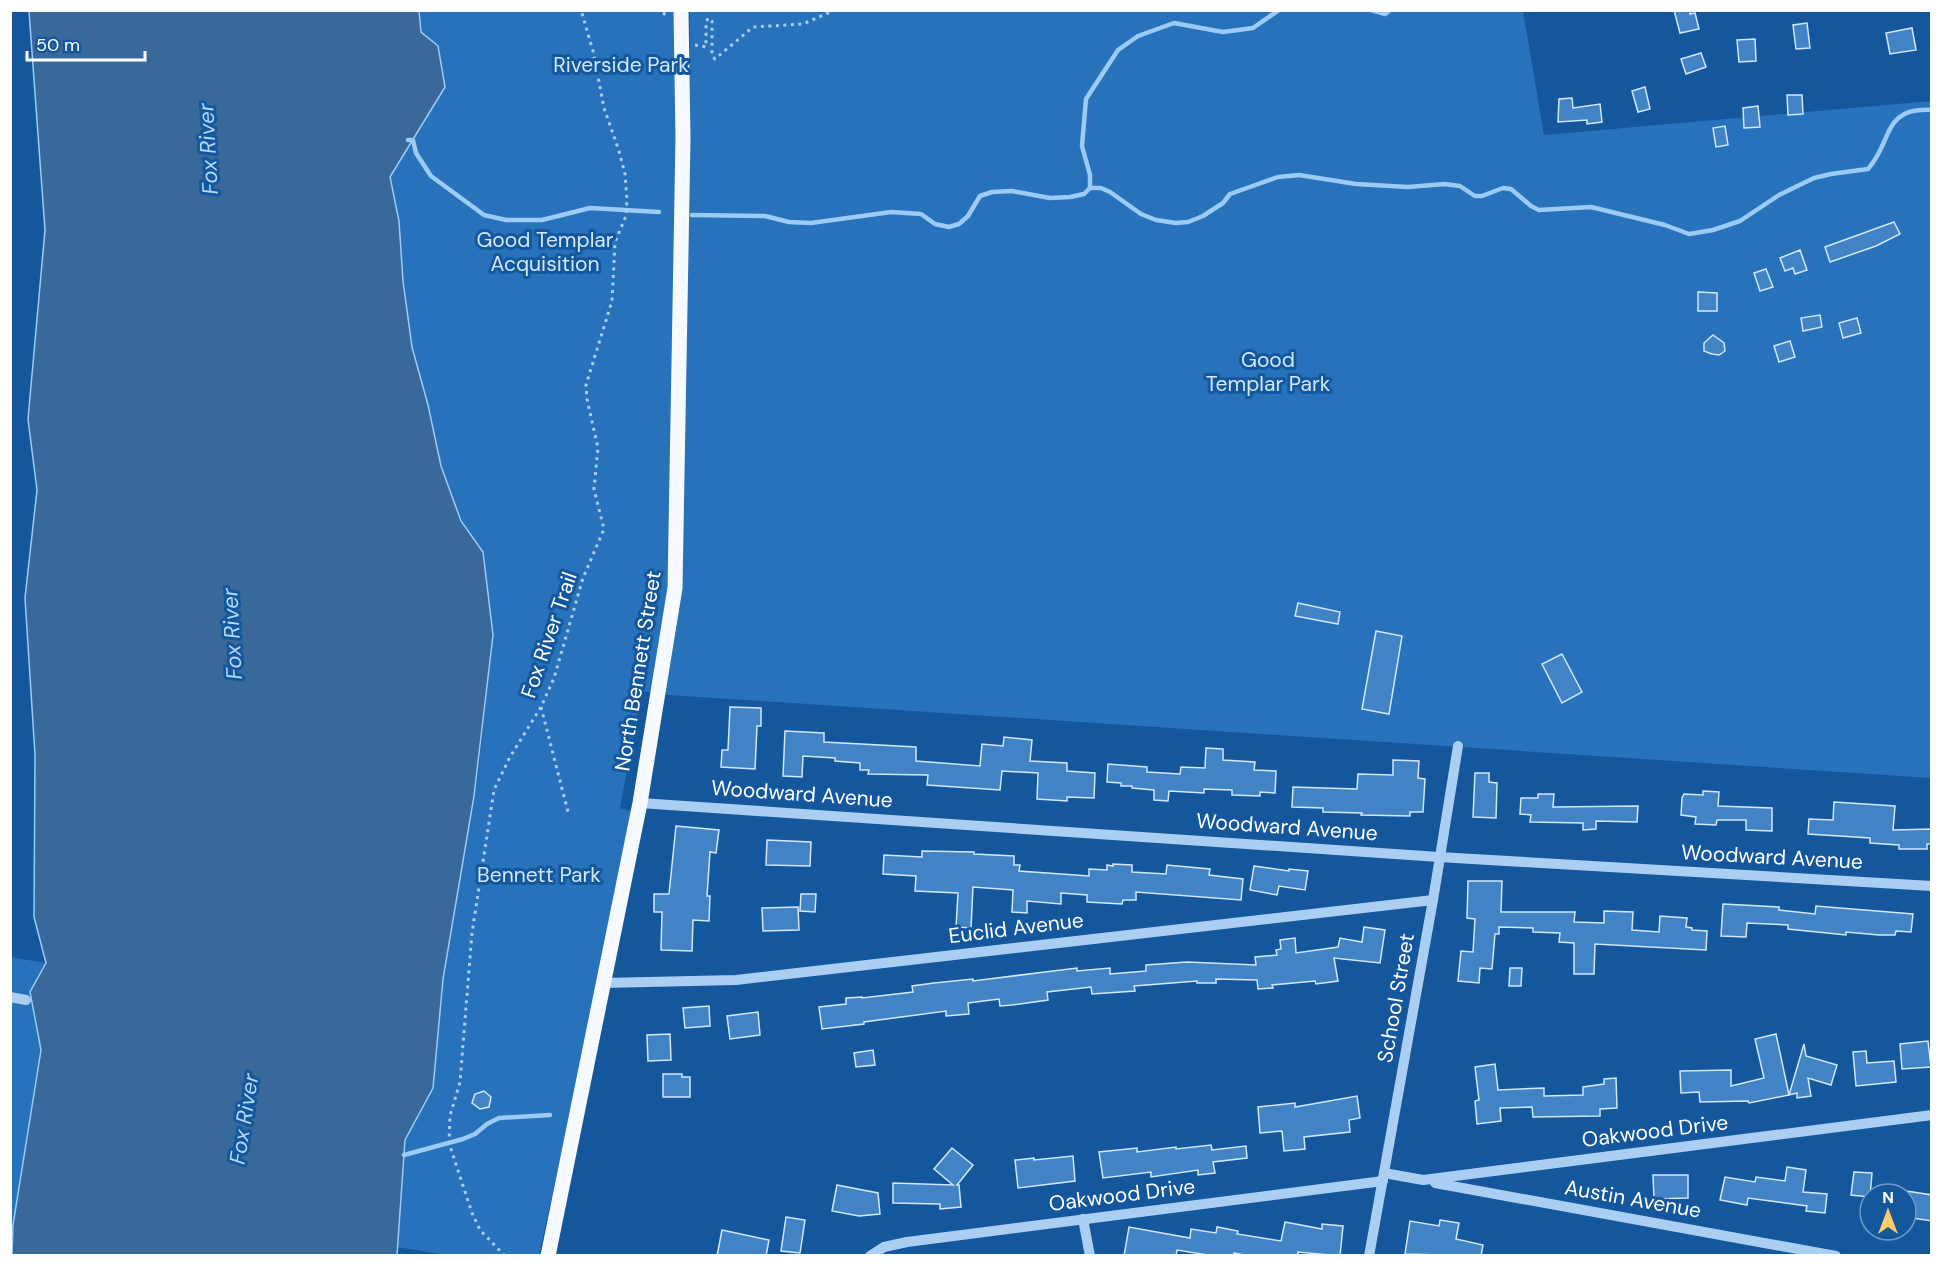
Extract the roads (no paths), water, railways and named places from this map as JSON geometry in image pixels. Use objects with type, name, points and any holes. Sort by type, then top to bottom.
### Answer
[{"type":"main road","name":"North Bennett Street","points":[[548,1256],[640,803],[675,588],[683,138],[681,10]]},
{"type":"street","name":"School Street","points":[[1369,1256],[1433,900],[1458,746]]},
{"type":"street","name":"Woodward Avenue","points":[[640,803],[1932,886]]},
{"type":"street","name":"Euclid Avenue","points":[[603,983],[736,980],[1433,900]]},
{"type":"street","points":[[10,997],[26,1000]]},
{"type":"street","name":"Oakwood Drive","points":[[870,1256],[884,1247],[907,1242],[1383,1177],[1423,1180],[1932,1115]]},
{"type":"street","name":"Austin Avenue","points":[[1423,1180],[1836,1256]]},
{"type":"street","points":[[1083,1219],[1090,1256]]},
{"type":"water","name":"Fox River","points":[[29,11],[419,11],[421,32],[438,46],[445,87],[390,177],[399,221],[403,281],[412,347],[428,405],[441,466],[461,521],[483,552],[493,635],[474,796],[443,979],[433,1088],[405,1140],[397,1255],[12,1255],[13,1225],[41,1050],[30,992],[46,963],[34,917],[35,755],[25,598],[37,490],[28,419],[45,230]]},
{"type":"waterway","points":[[692,215],[765,216],[789,222],[811,223],[891,212],[921,214],[935,224],[949,227],[959,224],[968,216],[980,196],[992,192],[1012,191],[1050,198],[1084,194],[1090,188],[1090,175],[1082,146],[1086,99],[1118,50],[1138,36],[1174,23],[1223,32],[1253,28],[1279,10]]},
{"type":"waterway","points":[[1371,10],[1385,14],[1390,10]]},
{"type":"waterway","points":[[1090,188],[1101,188],[1110,192],[1141,214],[1156,220],[1176,223],[1188,222],[1203,216],[1223,203],[1230,194],[1278,177],[1299,175],[1356,184],[1408,187],[1445,184],[1460,186],[1475,196],[1482,196],[1503,188],[1511,189],[1539,210],[1591,207],[1665,225],[1689,234],[1713,230],[1740,221],[1779,195],[1814,178],[1868,169],[1896,120],[1904,114],[1932,110]]},
{"type":"waterway","points":[[408,140],[413,140],[416,153],[431,176],[484,215],[506,220],[542,220],[590,208],[659,212]]},
{"type":"waterway","points":[[404,1155],[463,1139],[499,1118],[550,1115]]},
{"type":"park label","name":"Riverside Park","points":[[621,65]]},
{"type":"park label","name":"Good Templar Acquisition","points":[[545,252]]},
{"type":"park label","name":"Good Templar Park","points":[[1268,372]]},
{"type":"park label","name":"Bennett Park","points":[[539,875]]}]
